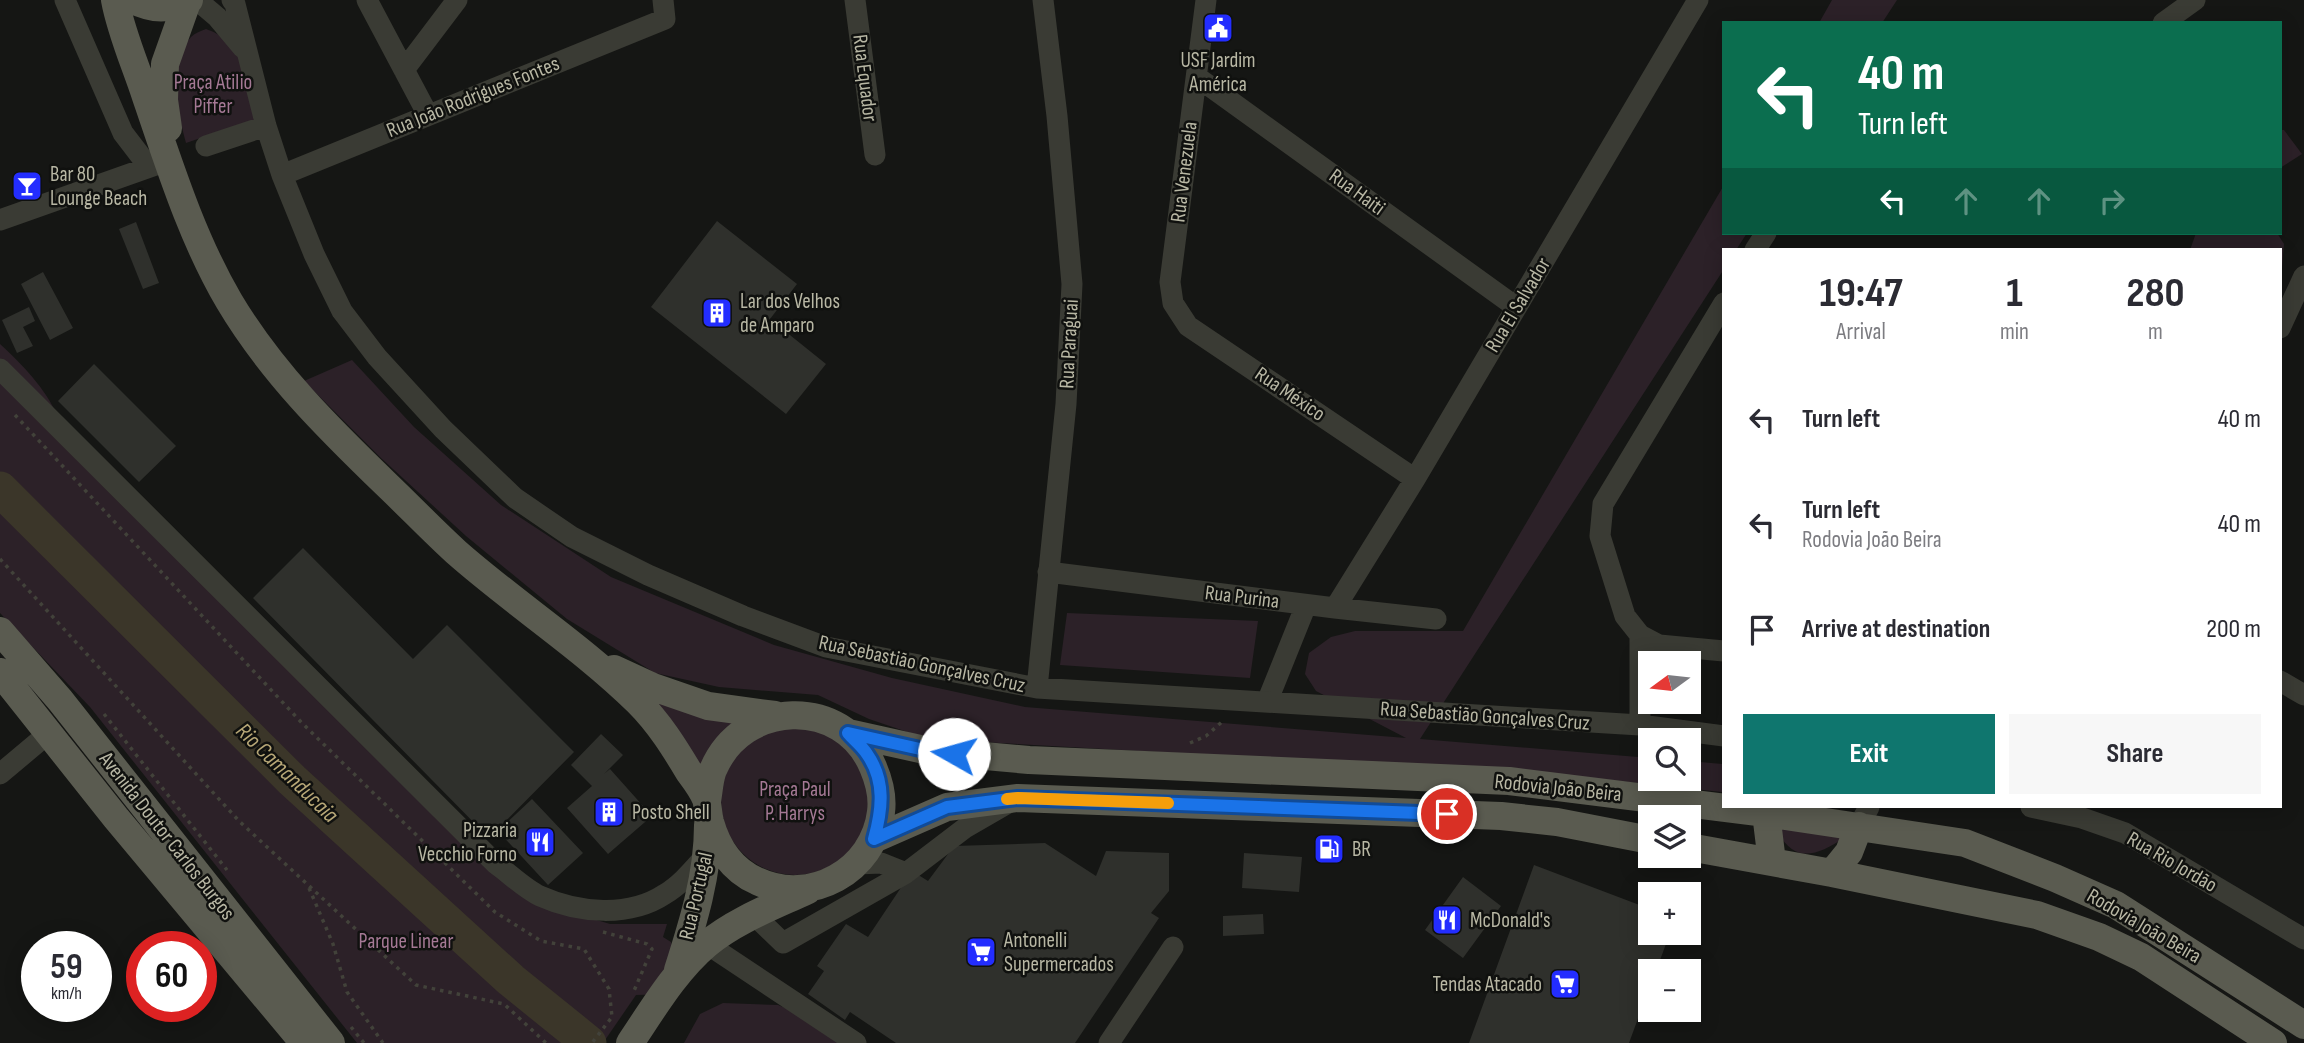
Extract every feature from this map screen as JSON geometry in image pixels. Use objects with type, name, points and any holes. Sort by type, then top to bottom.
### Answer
[{"type":"main road","points":[[115,0],[163,163],[179,192],[197,239],[230,302],[278,372],[336,436],[456,551],[639,703],[668,737],[708,808],[717,842],[733,865],[756,881],[782,889],[810,889],[836,880],[857,864],[874,839],[882,811],[880,782],[868,755],[848,733],[827,720],[803,715],[778,716],[708,706],[653,687],[580,652]]},
{"type":"main road","points":[[133,0],[151,8],[170,8],[191,1]]},
{"type":"main road","points":[[163,163],[165,64],[191,1]]},
{"type":"main road","name":"Avenida Doutor Carlos Burgos","points":[[0,631],[60,700],[331,1043]]},
{"type":"main road","name":"Avenida Doutor Carlos Burgos","points":[[1,675],[50,732],[294,1040]]},
{"type":"main road","points":[[708,808],[712,772],[727,746],[750,726],[778,716]]},
{"type":"main road","points":[[50,732],[58,727],[76,736],[95,759],[142,803]]},
{"type":"main road","name":"Rodovia João Beira","points":[[848,733],[929,751],[967,755],[1508,781],[1722,805]]},
{"type":"main road","name":"Rodovia João Beira","points":[[874,839],[947,807],[1018,798],[1501,816],[1557,822],[1638,838]]},
{"type":"main road","name":"Rua Portugal","points":[[671,983],[692,926],[708,853],[708,808]]},
{"type":"main road","name":"Rodovia João Beira","points":[[1748,808],[1866,812],[1965,843],[2055,878],[2116,905],[2304,1025]]},
{"type":"main road","points":[[1766,810],[1772,862]]},
{"type":"main road","points":[[1832,873],[1849,852],[1866,812]]},
{"type":"main road","name":"Rodovia João Beira","points":[[1701,849],[2037,915],[2099,937],[2141,957],[2242,1033],[2273,1043]]},
{"type":"main road","name":"Rua Portugal","points":[[630,1043],[671,983],[707,944],[754,915],[810,889]]},
{"type":"street","points":[[65,0],[123,133],[163,163]]},
{"type":"street","name":"Rua Sebastião Gonçalves Cruz","points":[[232,0],[282,175],[314,254],[342,311],[377,357],[443,429],[515,498],[572,537],[648,575],[743,616],[826,647],[1037,688],[1640,725],[1722,736]]},
{"type":"street","points":[[367,0],[428,115]]},
{"type":"street","points":[[404,70],[457,0]]},
{"type":"street","name":"Rua Equador","points":[[855,0],[875,155]]},
{"type":"street","name":"Rua Paraguai","points":[[1037,688],[1066,404],[1072,284],[1057,116],[1043,0]]},
{"type":"street","name":"Rua Venezuela","points":[[1173,303],[1170,282],[1206,0]]},
{"type":"street","name":"Rua El Salvador","points":[[1335,608],[1415,479],[1698,0]]},
{"type":"street","points":[[2166,21],[2195,0]]},
{"type":"street","points":[[191,1],[217,17],[247,53]]},
{"type":"street","name":"Rua João Rodrigues Fontes","points":[[282,175],[428,115],[664,9]]},
{"type":"street","name":"Rua Haiti","points":[[1197,77],[1516,307]]},
{"type":"street","points":[[206,146],[266,126]]},
{"type":"street","points":[[0,219],[163,163]]},
{"type":"street","points":[[2282,324],[2304,276]]},
{"type":"street","name":"Rua México","points":[[1173,303],[1188,326],[1415,479]]},
{"type":"street","points":[[1722,306],[1603,504],[1600,536],[1625,616],[1640,635],[1659,645],[1722,651]]},
{"type":"street","points":[[0,369],[496,864],[538,895],[574,908],[607,911],[635,907],[665,895],[687,877],[708,853]]},
{"type":"street","name":"Rua Purina","points":[[1048,572],[1436,619]]},
{"type":"street","points":[[1257,701],[1306,605]]},
{"type":"street","points":[[1640,635],[1640,725]]},
{"type":"street","points":[[2282,682],[2304,695]]},
{"type":"street","points":[[0,774],[50,732]]},
{"type":"street","points":[[754,915],[783,943],[906,873],[965,828],[1018,798]]},
{"type":"street","name":"Rua Rio Jordão","points":[[2041,808],[2083,812],[2125,833],[2304,939]]},
{"type":"street","points":[[857,864],[881,863],[906,873]]},
{"type":"street","points":[[707,944],[856,1043]]},
{"type":"street","points":[[1108,1043],[1173,947]]},
{"type":"path","points":[[9,410],[301,722],[495,912],[541,941],[584,950],[610,989],[612,1017],[592,1043]]},
{"type":"path","points":[[0,559],[239,821],[416,985],[504,1004],[546,1043]]},
{"type":"path","points":[[1180,747],[1206,736],[1257,701]]},
{"type":"path","points":[[307,885],[332,944],[346,992],[383,1043]]},
{"type":"green space","points":[[1832,0],[1897,0],[1883,21],[1820,21]]},
{"type":"green space","name":"Praça Atilio Piffer","points":[[206,29],[229,43],[237,54],[247,78],[256,119],[186,143],[177,103],[178,61],[191,37]]},
{"type":"green space","points":[[2282,130],[2284,130],[2302,154],[2282,167]]},
{"type":"green space","points":[[1722,188],[1722,235],[1746,235],[1737,248],[1722,248],[1722,272],[1420,739],[1638,757],[1638,783],[1562,775],[928,739],[869,719],[818,695],[719,687],[655,673],[567,619],[466,536],[381,458],[304,381],[352,360],[414,427],[501,505],[611,577],[774,645],[892,678],[1025,707],[1406,738],[1316,691],[1305,674],[1309,653],[1331,637],[1355,631],[1463,631]]},
{"type":"green space","points":[[2195,235],[2278,235],[2284,244],[2282,268],[2282,248],[2191,248]]},
{"type":"green space","name":"Parque Linear","points":[[0,344],[33,378],[58,417],[527,884],[580,915],[610,924],[667,924],[663,937],[671,942],[679,974],[669,994],[636,995],[603,1043],[357,1043],[90,707],[0,613]]},
{"type":"green space","points":[[1067,613],[1258,621],[1250,678],[1060,665]]},
{"type":"green space","points":[[619,677],[741,719],[704,774]]},
{"type":"green space","name":"Praça Paul P. Harrys","points":[[795,727],[823,733],[847,749],[863,773],[869,801],[863,829],[847,853],[823,869],[795,875],[767,869],[743,853],[727,829],[721,801],[727,773],[743,749],[767,733]]},
{"type":"green space","points":[[1701,762],[1722,764],[1722,792],[1701,790]]},
{"type":"green space","points":[[1774,825],[1845,837],[1823,850],[1804,854],[1788,846]]},
{"type":"green space","points":[[723,1003],[778,1005],[834,1028],[855,1043],[684,1043],[700,1014]]},
{"type":"building","name":"Lar dos Velhos de Amparo","points":[[717,221],[797,284],[770,319],[826,364],[786,414],[651,307]]},
{"type":"building","points":[[136,222],[159,283],[143,289],[119,229]]},
{"type":"building","points":[[43,272],[73,328],[50,340],[21,284]]},
{"type":"building","points":[[29,307],[35,321],[23,327],[33,346],[17,353],[2,320]]},
{"type":"building","points":[[94,364],[176,446],[139,482],[58,401]]},
{"type":"building","points":[[303,548],[413,659],[447,625],[574,752],[489,838],[253,598]]},
{"type":"building","name":"Posto Shell","points":[[601,734],[623,755],[604,774],[610,769],[652,816],[608,854],[567,808],[592,786],[571,765]]},
{"type":"building","name":"Pizzaria Vecchio Forno","points":[[532,799],[583,853],[548,885],[498,831]]},
{"type":"building","name":"Antonelli Supermercados","points":[[1045,843],[1096,876],[1106,851],[1169,853],[1169,891],[1151,913],[1159,918],[1075,1043],[896,1043],[850,1012],[845,1020],[808,994],[824,971],[817,966],[846,924],[868,937],[912,871],[928,881],[954,846]]},
{"type":"building","points":[[1244,853],[1302,857],[1299,892],[1242,888]]},
{"type":"building","points":[[1534,865],[1638,904],[1638,945],[1666,945],[1660,959],[1638,959],[1638,1019],[1629,1043],[1469,1043]]},
{"type":"building","points":[[1463,877],[1501,906],[1463,958],[1425,930]]},
{"type":"building","points":[[1263,914],[1264,934],[1223,936],[1223,916]]},
{"type":"waterway","name":"Rio Camanducaia","points":[[0,489],[292,780],[511,980],[589,1043]]},
{"type":"slow traffic","points":[[1007,799],[1168,803]]},
{"type":"place","name":"USF Jardim América","points":[[1218,28]]},
{"type":"place","name":"Bar 80 Lounge Beach","points":[[27,186]]},
{"type":"place","name":"Lar dos Velhos de Amparo","points":[[717,313]]},
{"type":"place","name":"Posto Shell","points":[[609,812]]},
{"type":"place","name":"Pizzaria Vecchio Forno","points":[[540,842]]},
{"type":"place","name":"BR","points":[[1329,849]]},
{"type":"place","name":"McDonald's","points":[[1447,920]]},
{"type":"place","name":"Antonelli Supermercados","points":[[981,952]]},
{"type":"place","name":"Tendas Atacado","points":[[1565,984]]},
{"type":"route","points":[[954,754],[848,733],[868,755],[880,782],[882,811],[874,839],[947,807],[1018,798],[1447,814]]}]
